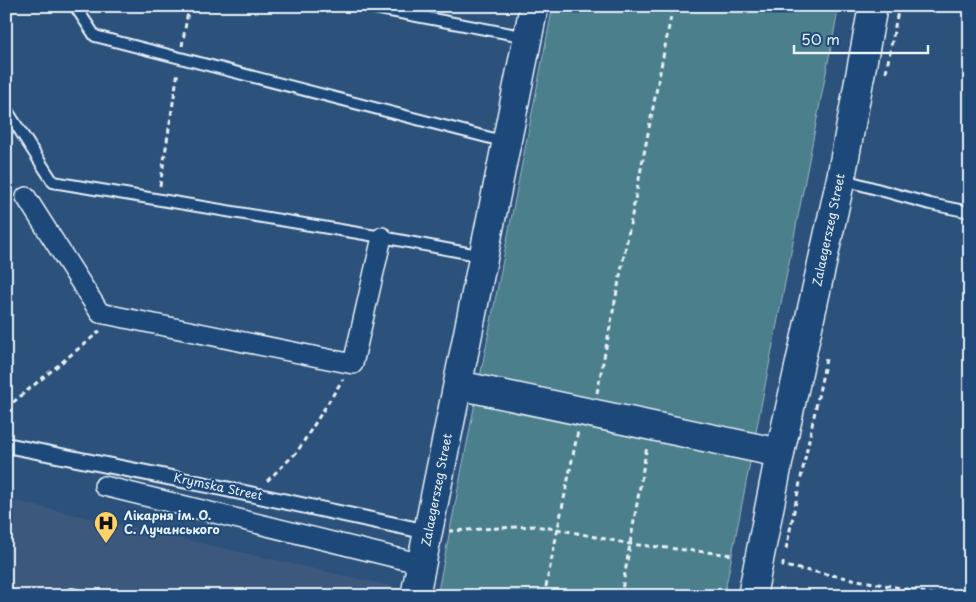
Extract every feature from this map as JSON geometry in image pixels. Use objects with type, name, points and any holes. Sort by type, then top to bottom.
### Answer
[{"type":"main road","name":"Zalaegerszeg Street","points":[[415,596],[534,6]]},
{"type":"main road","name":"Zalaegerszeg Street","points":[[752,596],[780,453],[840,178],[873,6]]},
{"type":"main road","points":[[458,385],[780,453]]},
{"type":"street","points":[[26,197],[100,313],[353,364],[382,237]]},
{"type":"street","name":"Krymska Street","points":[[6,445],[253,494],[428,532]]},
{"type":"street","name":"Krymska Street","points":[[104,486],[422,564]]},
{"type":"lane","points":[[75,6],[95,36],[507,142]]},
{"type":"lane","points":[[364,6],[528,37]]},
{"type":"lane","points":[[6,109],[53,182],[484,256]]},
{"type":"lane","points":[[840,178],[930,204],[970,212]]},
{"type":"lane","points":[[72,596],[72,594],[79,596]]},
{"type":"path","points":[[158,199],[189,6]]},
{"type":"path","points":[[544,596],[579,427],[591,429],[673,6]]},
{"type":"path","points":[[6,408],[118,316]]},
{"type":"path","points":[[253,494],[297,452],[353,364]]},
{"type":"path","points":[[621,596],[648,440]]},
{"type":"path","points":[[428,532],[533,526],[630,544],[733,556]]},
{"type":"path","points":[[783,566],[943,596]]},
{"type":"shaded area","name":"Лікарня ім. О. С. Лучанського","points":[[6,499],[404,589],[402,596],[6,596]]},
{"type":"green space","points":[[553,6],[839,6],[724,596],[437,596]]},
{"type":"place","name":"Лікарня ім. О. С. Лучанського","points":[[106,544]]}]
